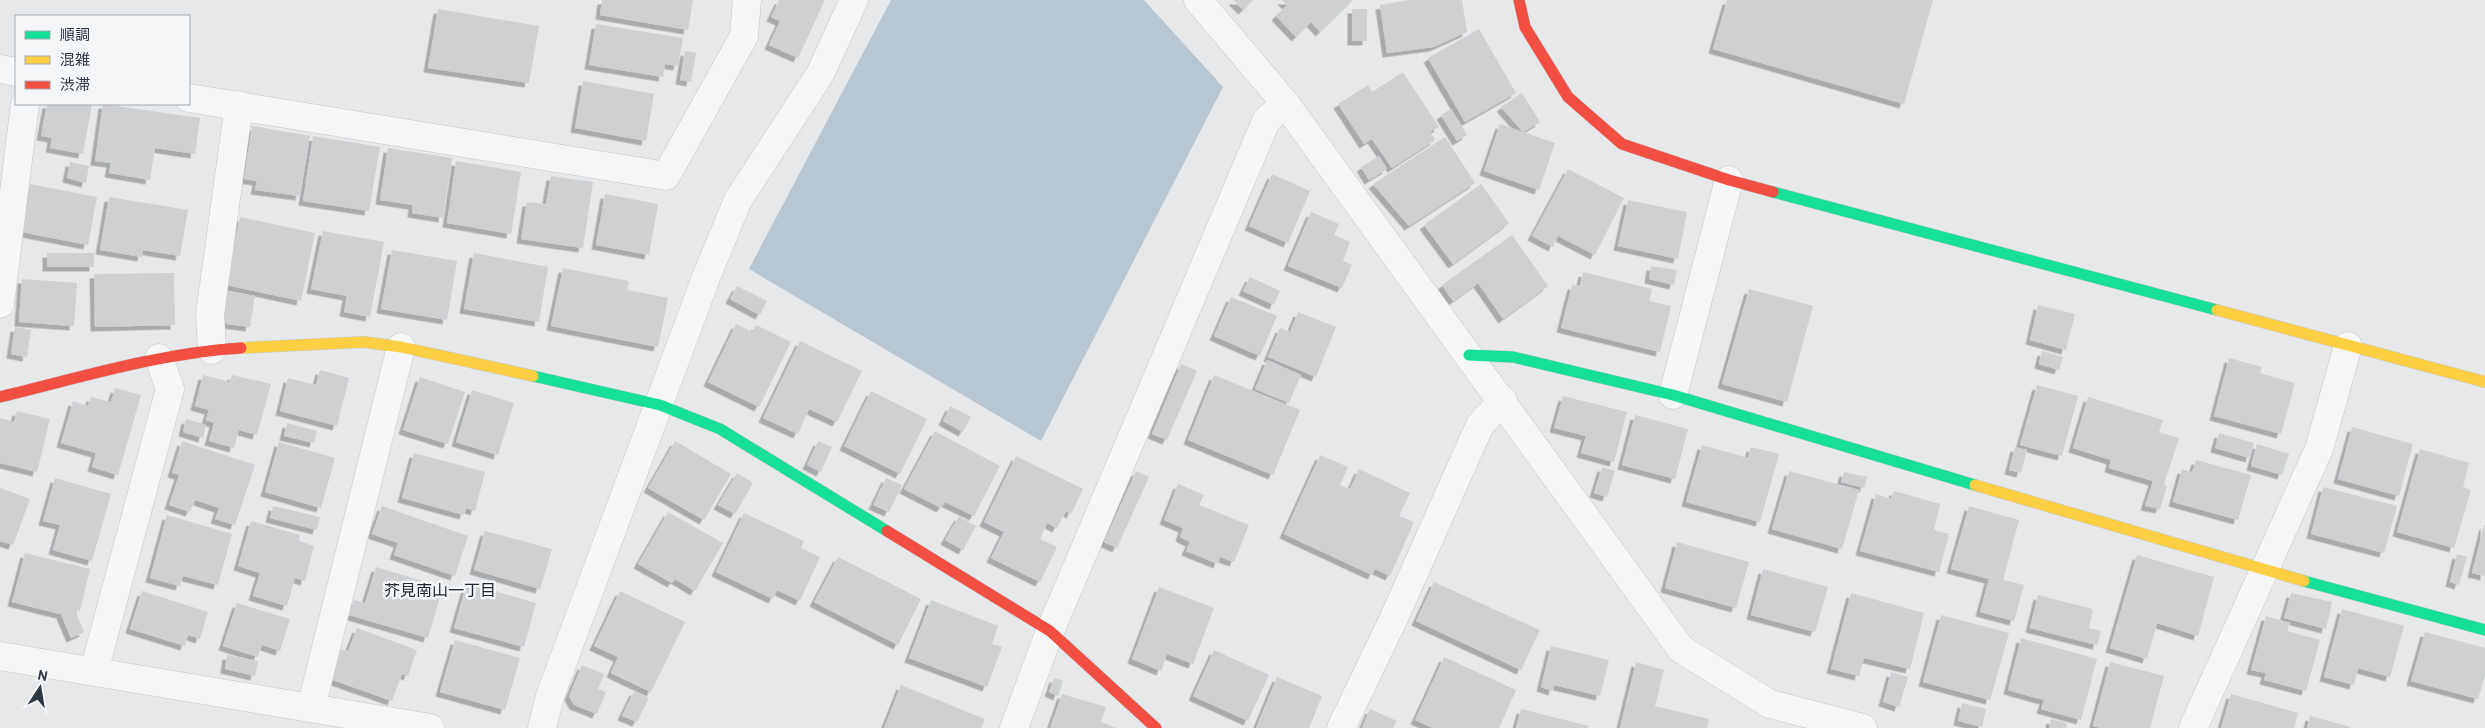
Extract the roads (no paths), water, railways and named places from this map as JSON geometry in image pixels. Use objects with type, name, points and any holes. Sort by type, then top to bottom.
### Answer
[{"type":"street","points":[[190,98],[666,176],[744,36],[747,0]]},
{"type":"street","points":[[542,728],[550,696],[707,275],[738,200],[820,74],[854,0]]},
{"type":"street","points":[[1198,0],[1285,103],[1503,400],[1681,649],[1770,704],[1863,728]]},
{"type":"street","points":[[1519,0],[1525,27],[1568,97],[1622,144],[1729,180],[2485,382]]},
{"type":"street","points":[[0,69],[15,72]]},
{"type":"street","points":[[1014,728],[1050,631],[1266,121],[1285,103]]},
{"type":"street","points":[[0,304],[25,105]]},
{"type":"street","points":[[212,350],[210,314],[239,106]]},
{"type":"street","points":[[1673,395],[1729,180]]},
{"type":"street","points":[[1,393],[159,358],[212,350],[364,342],[401,346],[660,405],[720,429],[1050,631],[1156,728]]},
{"type":"street","points":[[311,708],[401,346]]},
{"type":"street","points":[[2193,728],[2319,449],[2348,346]]},
{"type":"street","points":[[1469,355],[1513,357],[1673,395],[2263,570],[2485,630]]},
{"type":"street","points":[[94,672],[170,389],[159,358]]},
{"type":"street","points":[[1341,728],[1393,620],[1480,425],[1503,400]]},
{"type":"street","points":[[0,656],[430,728]]},
{"type":"district","name":"芥見南山一丁目","points":[[440,590]]}]
